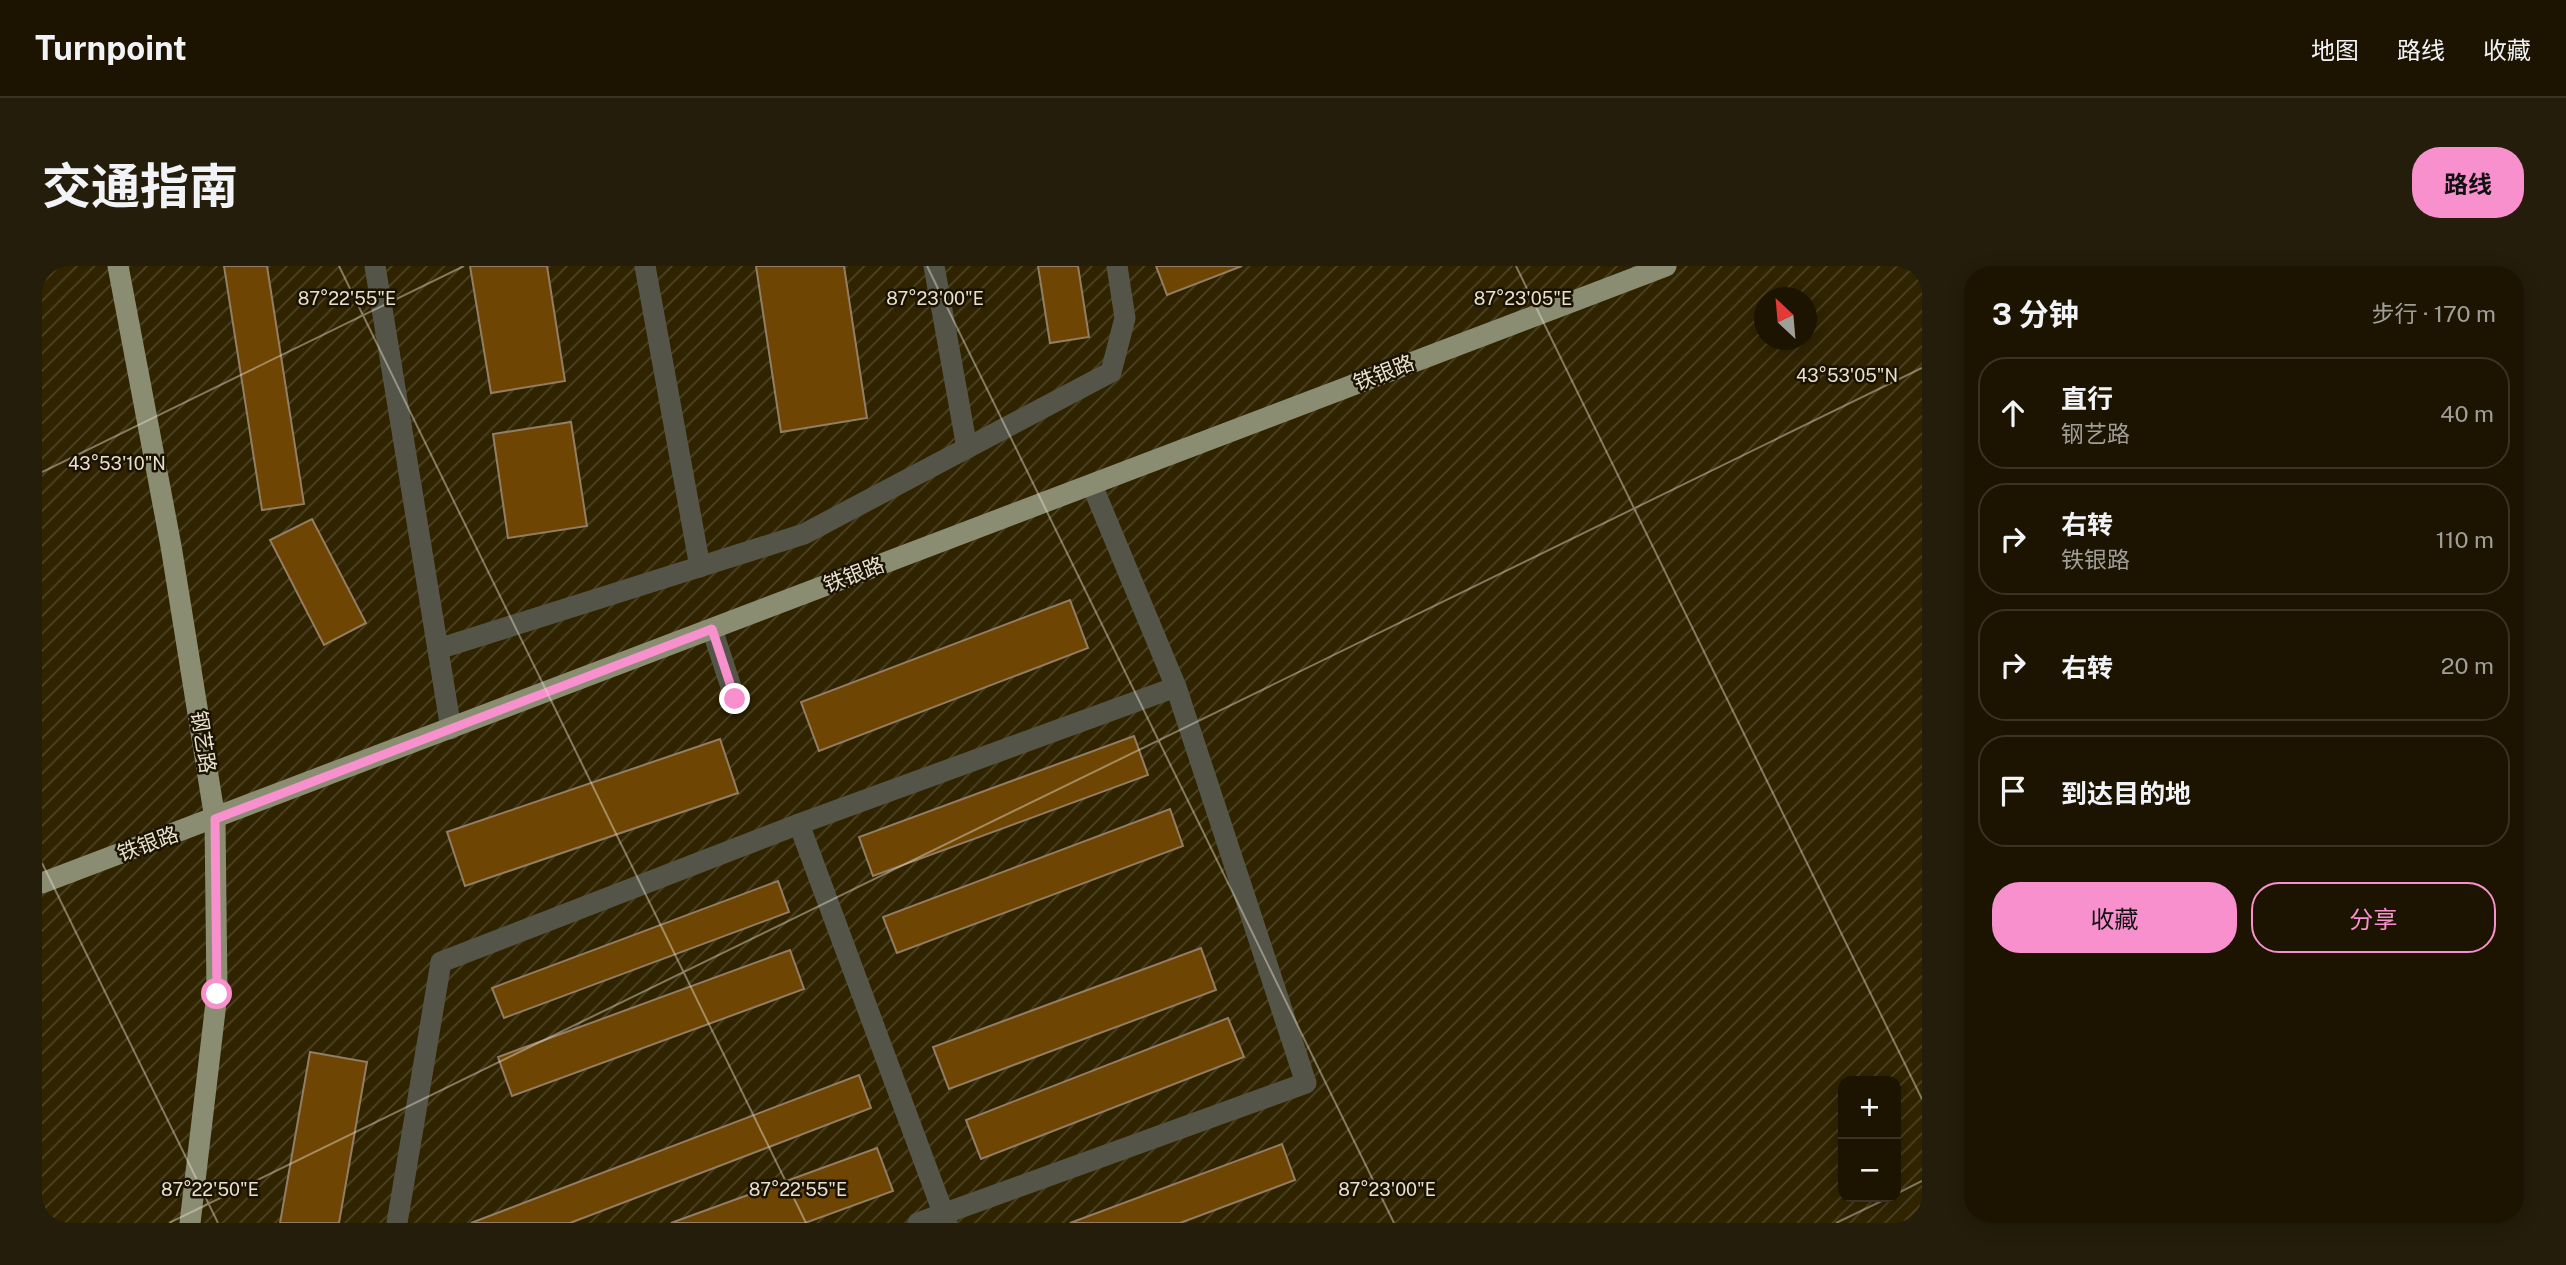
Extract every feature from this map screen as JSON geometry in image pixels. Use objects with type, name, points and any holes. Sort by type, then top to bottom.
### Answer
[{"type":"main road","name":"钢艺路","points":[[118,266],[171,546],[215,819],[217,994],[190,1223]]},
{"type":"main road","name":"铁银路","points":[[42,883],[1666,266]]},
{"type":"lane","points":[[375,266],[451,729]]},
{"type":"lane","points":[[645,266],[700,567]]},
{"type":"lane","points":[[934,266],[967,448]]},
{"type":"lane","points":[[438,649],[804,534],[1111,372],[1125,318],[1117,266]]},
{"type":"lane","points":[[918,1223],[945,1218],[1306,1083],[1176,687],[1092,485]]},
{"type":"lane","points":[[712,629],[735,699]]},
{"type":"lane","points":[[397,1223],[441,962],[799,824],[1176,687]]},
{"type":"lane","points":[[799,824],[945,1218]]},
{"type":"shaded area","points":[[42,266],[1922,266],[1922,1223],[42,1223]]},
{"type":"building","points":[[224,266],[267,266],[304,504],[262,510]]},
{"type":"building","points":[[470,266],[547,266],[565,381],[491,393]]},
{"type":"building","points":[[756,266],[844,266],[867,418],[781,432]]},
{"type":"building","points":[[1038,266],[1078,266],[1089,337],[1050,343]]},
{"type":"building","points":[[1156,266],[1242,266],[1167,295]]},
{"type":"building","points":[[571,422],[587,526],[508,538],[493,434]]},
{"type":"building","points":[[312,519],[366,623],[324,645],[270,540]]},
{"type":"building","points":[[1070,600],[1088,648],[819,751],[801,702]]},
{"type":"building","points":[[1134,736],[1148,775],[873,876],[859,837]]},
{"type":"building","points":[[720,739],[738,793],[465,886],[447,832]]},
{"type":"building","points":[[1170,809],[1183,846],[897,953],[883,917]]},
{"type":"building","points":[[778,881],[789,912],[504,1018],[492,988]]},
{"type":"building","points":[[1201,948],[1216,990],[949,1089],[933,1047]]},
{"type":"building","points":[[790,950],[804,989],[512,1096],[498,1057]]},
{"type":"building","points":[[1228,1018],[1244,1057],[981,1159],[966,1120]]},
{"type":"building","points":[[310,1052],[367,1062],[339,1223],[280,1223]]},
{"type":"building","points":[[859,1075],[871,1108],[570,1223],[471,1223]]},
{"type":"building","points":[[1282,1144],[1295,1180],[1180,1223],[1070,1223]]},
{"type":"building","points":[[877,1148],[893,1191],[805,1223],[671,1223]]},
{"type":"route","points":[[217,994],[215,819],[712,629],[735,699]]}]
